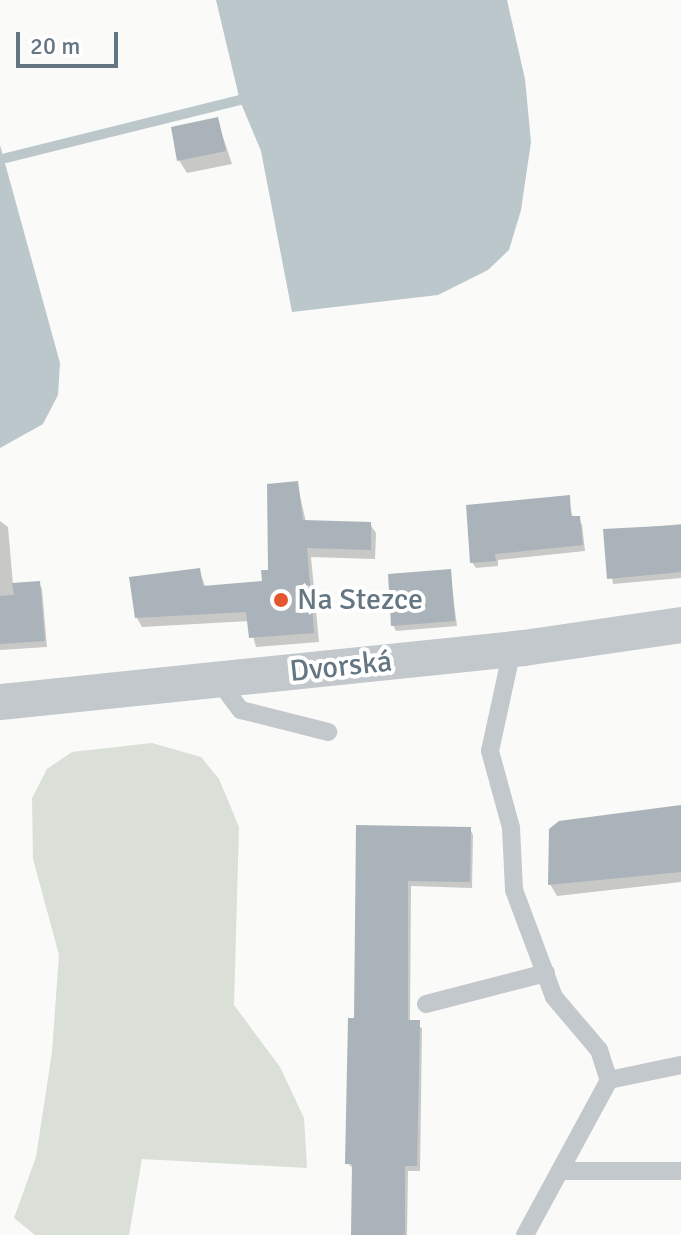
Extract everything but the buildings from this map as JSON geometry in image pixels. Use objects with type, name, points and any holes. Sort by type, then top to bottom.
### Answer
[{"type":"street","name":"Dvorská","points":[[0,702],[512,650],[681,625]]},
{"type":"lane","points":[[512,650],[490,751],[511,828],[514,890],[554,997],[599,1050],[609,1080],[525,1235]]},
{"type":"lane","points":[[218,680],[241,710],[328,732]]},
{"type":"lane","points":[[426,1004],[546,973]]},
{"type":"lane","points":[[609,1080],[681,1065]]},
{"type":"lane","points":[[560,1171],[681,1171]]},
{"type":"shaded area","points":[[216,0],[507,0],[525,79],[531,142],[521,210],[509,250],[488,270],[438,295],[292,312],[261,151],[240,101]]},
{"type":"shaded area","points":[[0,145],[60,363],[58,395],[43,424],[0,448]]},
{"type":"shaded area","points":[[152,743],[201,757],[219,779],[239,827],[234,1005],[280,1067],[304,1118],[307,1168],[142,1159],[129,1235],[35,1235],[14,1218],[36,1157],[52,1052],[59,955],[33,859],[32,798],[47,769],[72,752]]},
{"type":"waterway","points":[[6,158],[252,97]]},
{"type":"place","name":"Na Stezce","points":[[281,600]]}]
